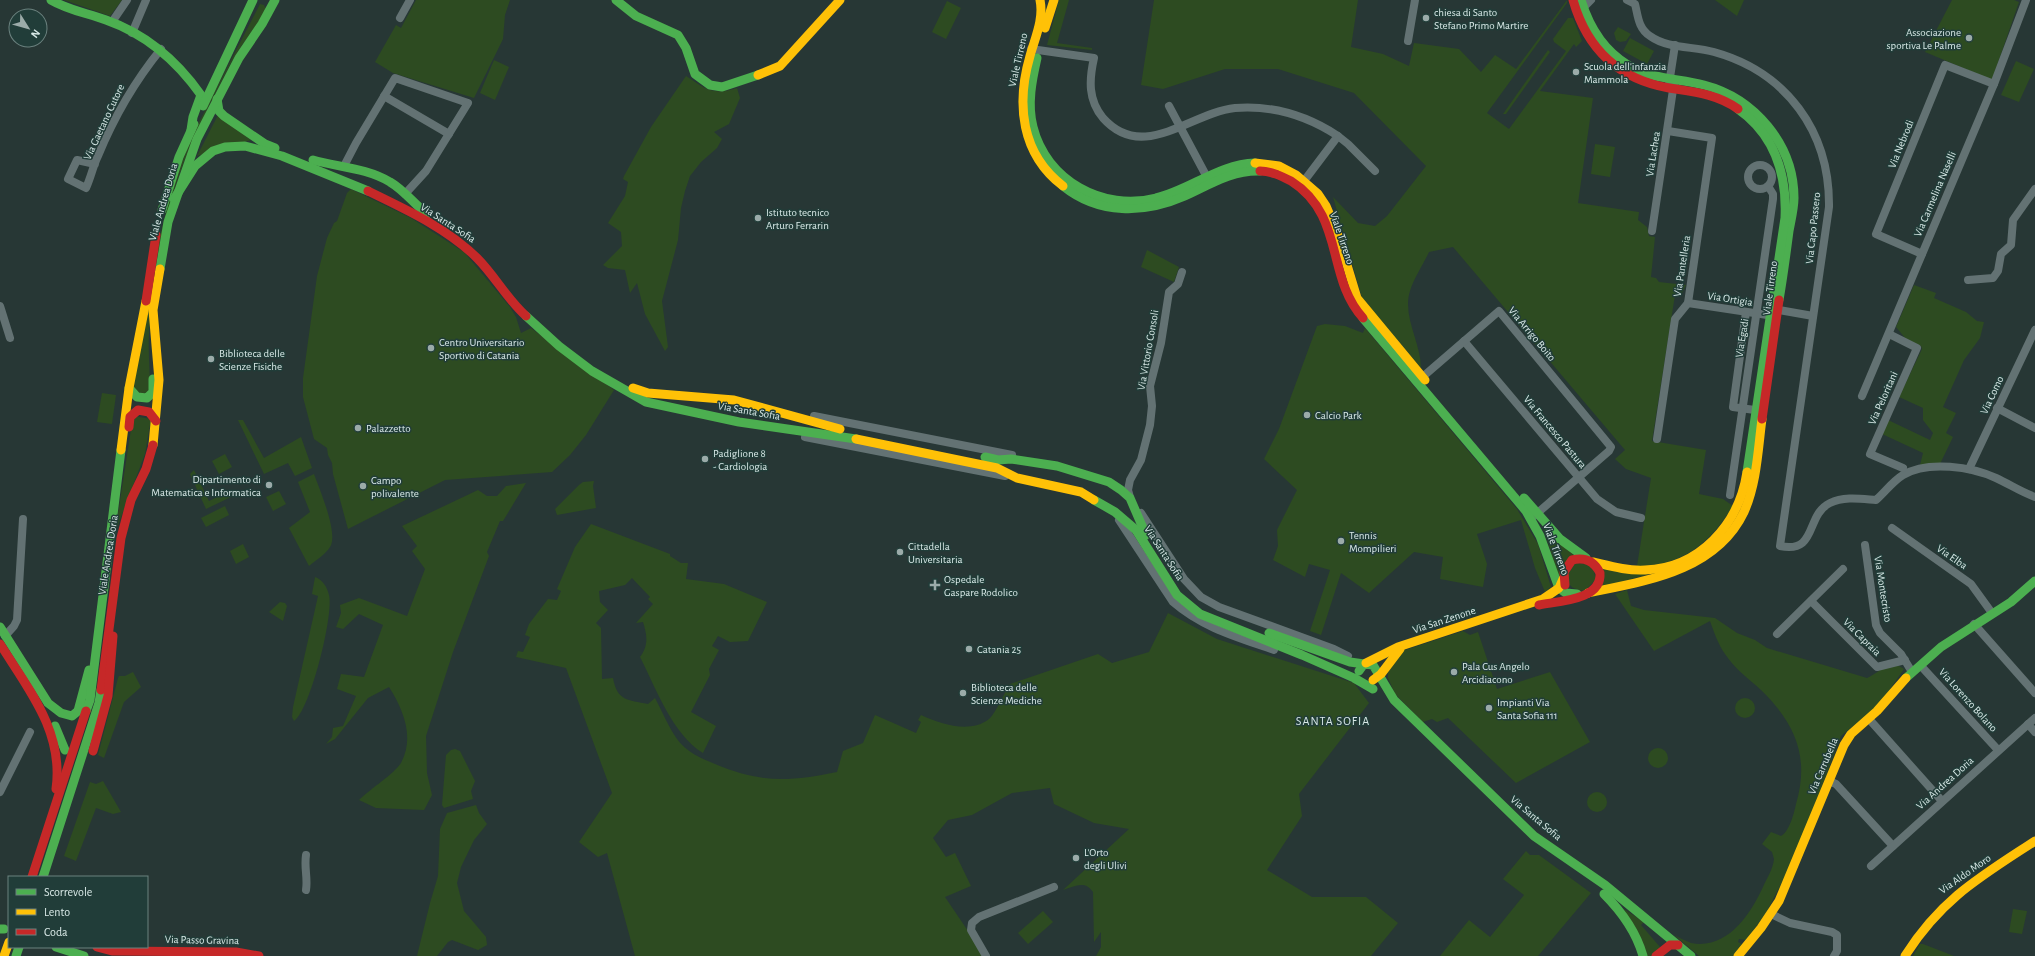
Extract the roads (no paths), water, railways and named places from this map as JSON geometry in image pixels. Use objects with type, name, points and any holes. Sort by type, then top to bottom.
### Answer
[{"type":"main road","points":[[51,0],[64,6],[112,22],[161,49],[175,61],[203,99]]},
{"type":"main road","name":"Viale Andrea Doria","points":[[43,876],[99,703],[112,619],[118,555],[124,525],[131,500],[150,460],[156,421],[159,380],[153,310],[163,245],[174,199],[190,153],[217,99],[239,58],[269,12],[275,0]]},
{"type":"main road","points":[[616,0],[636,16],[678,35],[686,48],[695,74],[710,85],[722,87],[750,79],[780,66],[840,0]]},
{"type":"main road","points":[[1031,0],[1037,15],[1037,30]]},
{"type":"main road","name":"Viale Tirreno","points":[[1040,0],[1042,14],[1037,30],[1030,87],[1030,111],[1032,123],[1043,152],[1053,166],[1067,180],[1080,189],[1098,197],[1117,201],[1135,202],[1150,200],[1173,193],[1208,179],[1234,165],[1259,163],[1282,168],[1321,198],[1329,210],[1357,298],[1372,323],[1534,516],[1564,543],[1590,560],[1614,568],[1636,571],[1666,568],[1688,563]]},
{"type":"main road","name":"Viale Tirreno","points":[[1035,50],[1054,0]]},
{"type":"main road","name":"Viale Tirreno","points":[[1573,0],[1577,15],[1586,34],[1605,58],[1620,70],[1635,78],[1652,84],[1672,84]]},
{"type":"main road","points":[[260,1],[267,3],[269,12]]},
{"type":"main road","name":"Viale Andrea Doria","points":[[32,876],[90,700],[96,641],[123,445],[129,388],[142,324],[152,255],[162,212],[170,183],[203,99],[256,4],[260,1]]},
{"type":"main road","name":"Viale Tirreno","points":[[1534,516],[1559,588],[1566,593],[1582,594],[1668,575],[1688,563],[1720,535],[1737,507],[1746,480],[1760,411],[1776,314],[1788,218],[1781,165],[1773,147],[1758,125],[1738,108],[1722,99],[1672,84],[1634,69],[1611,53],[1595,34],[1582,4]]},
{"type":"main road","name":"Via Santa Sofia","points":[[217,99],[219,111],[224,116],[265,144],[319,162],[359,169],[384,179],[405,194],[417,207],[471,243],[521,303],[564,341],[596,365],[637,391],[663,395],[721,409],[739,422],[829,434],[997,468],[1017,478],[1081,492],[1109,507],[1123,517],[1136,530],[1177,595],[1193,609],[1215,621],[1302,655],[1337,671],[1372,678],[1386,690],[1394,700],[1524,827],[1605,885],[1691,956]]},
{"type":"main road","name":"Via Santa Sofia","points":[[174,199],[195,166],[204,157],[219,149],[245,146],[310,166],[354,184],[403,208],[458,241],[478,259],[525,317],[575,359],[628,393],[655,404],[721,409],[742,402],[847,430],[1006,460],[1009,458],[1082,472],[1110,484],[1125,492],[1130,498],[1141,527],[1178,584],[1197,603],[1230,619],[1350,662],[1371,664],[1372,678],[1522,833],[1590,882],[1604,894],[1628,921],[1638,940],[1643,956]]},
{"type":"main road","points":[[129,388],[135,397],[141,399],[148,398],[153,392],[151,338],[153,310]]},
{"type":"main road","points":[[739,422],[735,411],[742,402]]},
{"type":"main road","points":[[123,445],[129,428],[130,417],[134,412],[146,410],[156,421]]},
{"type":"main road","points":[[1004,471],[1003,465],[1006,460]]},
{"type":"main road","points":[[1123,517],[1130,516],[1135,510]]},
{"type":"main road","points":[[1575,559],[1590,560],[1599,571],[1600,579],[1595,589],[1582,594],[1487,619],[1543,599],[1559,588],[1564,572],[1569,563],[1575,559]]},
{"type":"main road","points":[[1563,579],[1569,590],[1582,594]]},
{"type":"main road","name":"Via Carrubella","points":[[1738,956],[1771,914],[1796,862],[1846,740],[1869,719],[1912,672],[1921,666],[1941,647],[2019,596],[2035,581]]},
{"type":"main road","points":[[93,751],[108,696],[113,640],[112,619]]},
{"type":"main road","name":"Via San Zenone","points":[[1364,664],[1384,653],[1487,619]]},
{"type":"main road","points":[[0,627],[2,636],[50,717],[65,750]]},
{"type":"main road","points":[[2,636],[48,703],[61,713],[72,716],[80,708],[96,641]]},
{"type":"main road","points":[[0,644],[47,721],[56,753],[58,780],[40,855]]},
{"type":"main road","points":[[1364,664],[1359,670],[1359,675],[1372,678],[1395,653],[1409,644]]},
{"type":"main road","name":"Via Aldo Moro","points":[[1905,956],[1929,920],[1954,895],[2035,841]]},
{"type":"main road","points":[[4,956],[8,945]]},
{"type":"main road","points":[[1656,956],[1670,945],[1678,945]]},
{"type":"main road","points":[[59,948],[84,956]]},
{"type":"main road","name":"Via Passo Gravina","points":[[101,948],[112,951],[236,952],[259,956]]},
{"type":"main road","points":[[175,956],[201,952]]},
{"type":"street","points":[[112,22],[127,0]]},
{"type":"street","points":[[132,33],[146,0]]},
{"type":"street","points":[[400,18],[410,0]]},
{"type":"street","points":[[1408,41],[1415,0]]},
{"type":"street","points":[[1582,4],[1592,0]]},
{"type":"street","name":"Via Capo Passero","points":[[1626,0],[1635,4],[1639,22],[1645,33],[1662,43],[1711,51],[1732,57],[1754,67],[1788,94],[1800,108],[1814,133],[1826,168],[1829,197],[1780,546],[1794,548],[1803,542],[1809,534],[1820,511],[1831,502],[1850,499],[1876,500],[1899,478],[1911,472],[1940,467],[1968,469]]},
{"type":"street","name":"Via Carmelina Naselli","points":[[1862,396],[1994,84],[2026,0]]},
{"type":"street","name":"Via Lachea","points":[[1652,231],[1668,131],[1675,45]]},
{"type":"street","name":"Via Gaetano Cutore","points":[[95,164],[78,160],[68,179],[86,188],[95,164],[130,90],[161,49]]},
{"type":"street","points":[[1035,50],[1094,58],[1090,78],[1091,95],[1098,110],[1115,128],[1130,135],[1147,137],[1164,134],[1223,110],[1261,108],[1275,109],[1301,116],[1322,126],[1348,144],[1375,171]]},
{"type":"street","name":"Via Nebrodi","points":[[1922,254],[1876,234],[1945,65],[1994,84]]},
{"type":"street","points":[[344,166],[395,78],[468,103],[426,171],[405,194]]},
{"type":"street","points":[[384,96],[449,134]]},
{"type":"street","points":[[1169,106],[1208,179]]},
{"type":"street","name":"Via Pantelleria","points":[[1657,438],[1675,319],[1688,303],[1712,138],[1668,131]]},
{"type":"street","points":[[1302,184],[1338,136]]},
{"type":"street","name":"Via Egadi","points":[[1730,495],[1773,198],[1773,194],[1768,186]]},
{"type":"street","points":[[1968,280],[1990,279],[1996,275],[2001,254],[2011,245],[2014,220],[2035,189]]},
{"type":"street","name":"Via Vittorio Consoli","points":[[1130,480],[1141,460],[1150,424],[1152,406],[1150,386],[1161,343],[1169,292],[1178,284],[1182,272]]},
{"type":"street","name":"Via Ortigia","points":[[1688,303],[1757,314],[1813,316]]},
{"type":"street","points":[[0,306],[10,338]]},
{"type":"street","name":"Via Arrigo Boito","points":[[1419,379],[1499,311],[1612,448],[1579,477]]},
{"type":"street","points":[[1746,312],[1733,407],[1760,411]]},
{"type":"street","name":"Via Como","points":[[1968,469],[2035,330]]},
{"type":"street","name":"Via Peloritani","points":[[1888,334],[1918,348],[1870,454],[1903,468]]},
{"type":"street","name":"Via Francesco Pastura","points":[[1464,341],[1597,499],[1610,509],[1641,518]]},
{"type":"street","points":[[753,404],[1004,454],[1046,464]]},
{"type":"street","points":[[1997,408],[2035,428]]},
{"type":"street","points":[[757,425],[914,459],[1017,478]]},
{"type":"street","points":[[1968,469],[1996,478],[2018,491],[2035,497]]},
{"type":"street","points":[[1534,516],[1579,477]]},
{"type":"street","points":[[1110,484],[1120,484],[1130,480]]},
{"type":"street","points":[[1130,480],[1128,490],[1130,498],[1184,579],[1201,597],[1219,607],[1334,649],[1364,664]]},
{"type":"street","points":[[1109,507],[1173,602],[1191,617],[1219,631],[1337,671]]},
{"type":"street","points":[[2,636],[14,626],[17,620],[23,519]]},
{"type":"street","name":"Via Elba","points":[[1892,528],[1971,584],[1992,613]]},
{"type":"street","name":"Via Montecristo","points":[[1865,545],[1876,625],[1880,633],[1901,654],[1912,672]]},
{"type":"street","points":[[1778,634],[1843,569]]},
{"type":"street","name":"Via Capraia","points":[[1811,601],[1876,668],[1905,660]]},
{"type":"street","points":[[1974,624],[2035,693]]},
{"type":"street","name":"Via Lorenzo Bolano","points":[[1921,666],[1998,750]]},
{"type":"street","name":"Via Andrea Doria","points":[[1871,866],[2035,718]]},
{"type":"street","points":[[1869,719],[1942,801]]},
{"type":"street","points":[[2028,724],[2035,732]]},
{"type":"street","points":[[0,790],[30,732]]},
{"type":"street","points":[[1830,781],[1836,784],[1893,846]]},
{"type":"street","points":[[306,855],[304,868],[308,878],[306,890]]},
{"type":"street","points":[[986,956],[971,930],[972,923],[979,917],[1054,887]]},
{"type":"street","points":[[1771,914],[1790,923],[1832,932],[1837,935],[1838,940],[1834,956]]},
{"type":"place","name":"chiesa di Santo Stefano Primo Martire","points":[[1426,18]]},
{"type":"place","name":"Associazione sportiva Le Palme","points":[[1969,38]]},
{"type":"place","name":"Scuola dell'infanzia Mammola","points":[[1576,72]]},
{"type":"place","name":"Istituto tecnico Arturo Ferrarin","points":[[758,218]]},
{"type":"place","name":"Centro Universitario Sportivo di Catania","points":[[431,348]]},
{"type":"place","name":"Biblioteca delle Scienze Fisiche","points":[[211,359]]},
{"type":"place","name":"Calcio Park","points":[[1307,415]]},
{"type":"place","name":"Palazzetto","points":[[358,428]]},
{"type":"place","name":"Padiglione 8 - Cardiologia","points":[[705,459]]},
{"type":"place","name":"Dipartimento di Matematica e Informatica","points":[[269,485]]},
{"type":"place","name":"Campo polivalente","points":[[363,486]]},
{"type":"place","name":"Tennis Mompilieri","points":[[1341,541]]},
{"type":"place","name":"Cittadella Universitaria","points":[[900,552]]},
{"type":"place","name":"Ospedale Gaspare Rodolico","points":[[935,585]]},
{"type":"place","name":"Catania 25","points":[[969,649]]},
{"type":"place","name":"Pala Cus Angelo Arcidiacono","points":[[1454,672]]},
{"type":"place","name":"Biblioteca delle Scienze Mediche","points":[[963,693]]},
{"type":"place","name":"Impianti Via Santa Sofia 111","points":[[1489,708]]},
{"type":"place","name":"L'Orto degli Ulivi","points":[[1076,858]]},
{"type":"district","name":"SANTA SOFIA","points":[[1333,721]]}]
